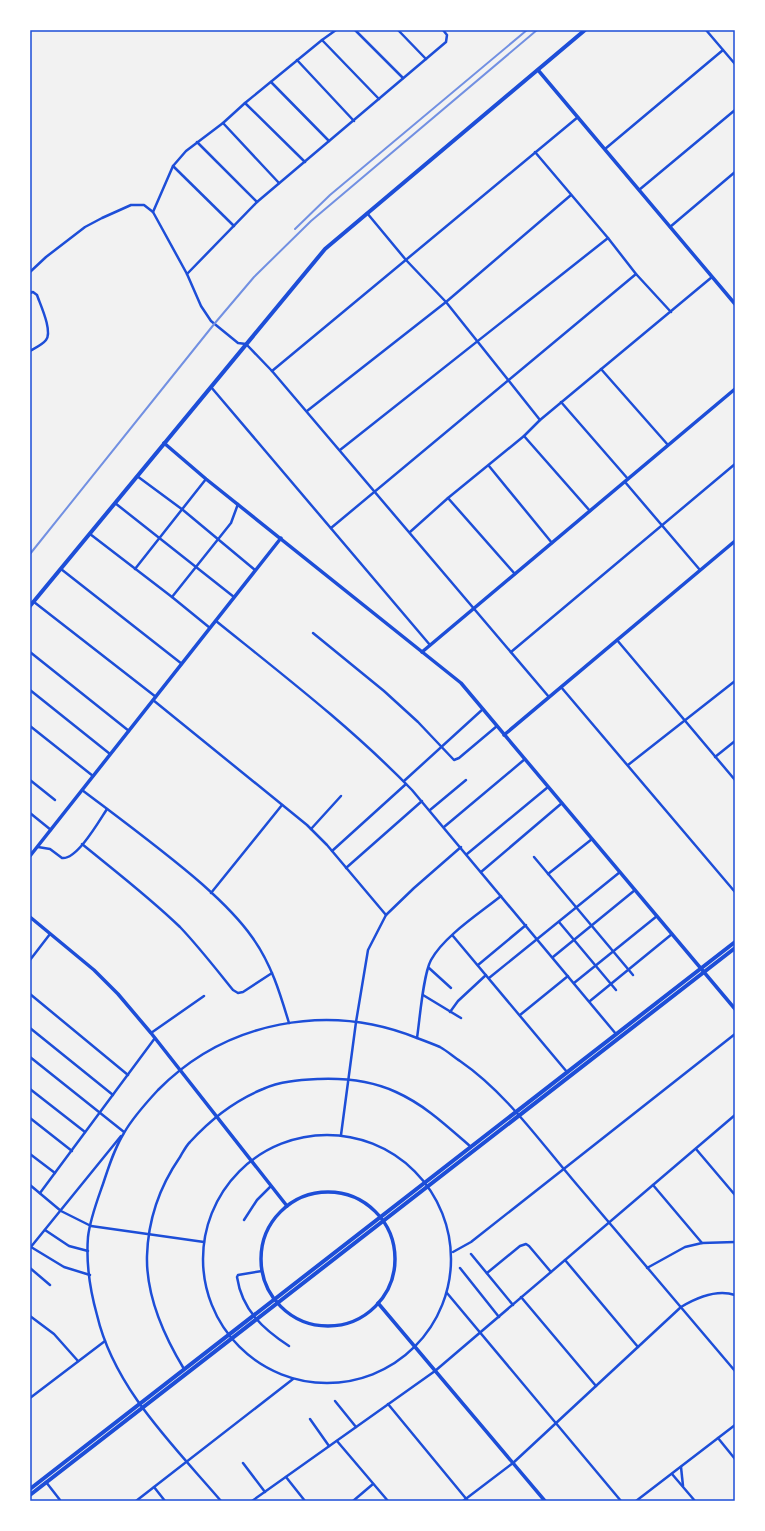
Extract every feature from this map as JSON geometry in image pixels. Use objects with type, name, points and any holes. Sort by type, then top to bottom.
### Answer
[{"type":"main road","points":[[30,606],[325,248],[586,30]]},
{"type":"main road","points":[[30,1489],[382,1219],[702,970],[735,942]]},
{"type":"main road","points":[[427,1184],[471,1147],[517,1114],[567,1072],[702,970],[735,948]]},
{"type":"main road","points":[[30,1495],[184,1370],[231,1336]]},
{"type":"street","points":[[153,212],[174,166],[186,151],[223,123],[297,60],[336,30]]},
{"type":"street","points":[[355,30],[403,78]]},
{"type":"street","points":[[398,30],[426,59]]},
{"type":"street","points":[[187,274],[257,202],[446,42],[447,35],[443,30]]},
{"type":"street","points":[[706,30],[735,64]]},
{"type":"street","points":[[322,40],[379,99]]},
{"type":"street","points":[[605,149],[723,50]]},
{"type":"street","points":[[297,60],[354,121]]},
{"type":"street","points":[[538,70],[735,304]]},
{"type":"street","points":[[271,82],[329,141]]},
{"type":"street","points":[[245,103],[305,162]]},
{"type":"street","points":[[639,190],[735,110]]},
{"type":"street","points":[[272,371],[578,117]]},
{"type":"street","points":[[223,123],[279,183]]},
{"type":"street","points":[[197,142],[257,202]]},
{"type":"street","points":[[535,152],[608,238],[636,274],[671,312]]},
{"type":"street","points":[[174,166],[234,226]]},
{"type":"street","points":[[670,227],[735,172]]},
{"type":"street","points":[[307,411],[446,302],[571,195]]},
{"type":"street","points":[[30,272],[46,257],[86,227],[102,218],[131,205],[144,205],[153,212],[187,274],[201,306],[211,321],[238,343],[246,344],[272,371],[376,491],[549,697]]},
{"type":"street","points":[[367,213],[406,260],[446,302],[478,340],[508,381],[540,420]]},
{"type":"street","points":[[340,450],[608,238]]},
{"type":"street","points":[[331,528],[636,274]]},
{"type":"street","points":[[410,532],[448,498],[524,436],[540,420],[712,277]]},
{"type":"street","points":[[30,293],[33,292],[36,295],[46,321],[48,333],[45,341],[30,351]]},
{"type":"street","points":[[601,369],[668,446]]},
{"type":"street","points":[[211,387],[430,646]]},
{"type":"street","points":[[422,652],[735,389]]},
{"type":"street","points":[[562,402],[700,570]]},
{"type":"street","points":[[524,436],[590,511]]},
{"type":"street","points":[[164,443],[206,479],[461,683],[735,1009]]},
{"type":"street","points":[[511,652],[735,464]]},
{"type":"street","points":[[488,466],[552,543]]},
{"type":"street","points":[[137,476],[184,510],[255,570]]},
{"type":"street","points":[[135,569],[184,510],[206,479]]},
{"type":"street","points":[[448,498],[515,574]]},
{"type":"street","points":[[115,503],[234,597]]},
{"type":"street","points":[[172,597],[195,566],[231,523],[239,504]]},
{"type":"street","points":[[90,533],[210,628]]},
{"type":"street","points":[[30,856],[281,538]]},
{"type":"street","points":[[504,735],[735,541]]},
{"type":"street","points":[[60,569],[182,664]]},
{"type":"street","points":[[34,601],[154,698],[311,829],[332,850],[386,915]]},
{"type":"street","points":[[216,621],[348,728],[405,782],[617,1034]]},
{"type":"street","points":[[313,633],[384,691],[418,722],[452,758],[456,760],[497,726]]},
{"type":"street","points":[[617,640],[735,780]]},
{"type":"street","points":[[30,652],[129,730]]},
{"type":"street","points":[[628,765],[735,681]]},
{"type":"street","points":[[561,686],[735,892]]},
{"type":"street","points":[[30,690],[110,754]]},
{"type":"street","points":[[332,850],[483,709]]},
{"type":"street","points":[[30,726],[93,776]]},
{"type":"street","points":[[715,756],[735,741]]},
{"type":"street","points":[[444,827],[525,759]]},
{"type":"street","points":[[30,780],[55,800]]},
{"type":"street","points":[[430,810],[466,780]]},
{"type":"street","points":[[467,854],[548,787]]},
{"type":"street","points":[[82,790],[180,865],[241,923],[253,937],[276,980],[289,1023]]},
{"type":"street","points":[[311,829],[341,796]]},
{"type":"street","points":[[346,868],[422,801]]},
{"type":"street","points":[[481,872],[562,803]]},
{"type":"street","points":[[211,893],[282,805]]},
{"type":"street","points":[[37,846],[50,849],[64,858],[72,855],[82,844],[107,809]]},
{"type":"street","points":[[30,813],[51,830]]},
{"type":"street","points":[[548,874],[592,839]]},
{"type":"street","points":[[82,844],[148,898],[180,928],[209,960],[233,990],[238,993],[243,992],[272,973]]},
{"type":"street","points":[[341,1135],[356,1022],[368,950],[386,915],[461,847]]},
{"type":"street","points":[[534,857],[633,975]]},
{"type":"street","points":[[450,1012],[458,1001],[487,977],[559,922],[620,872]]},
{"type":"street","points":[[553,957],[635,890]]},
{"type":"street","points":[[417,1038],[423,995],[431,961],[440,948],[501,896]]},
{"type":"street","points":[[574,983],[657,916]]},
{"type":"street","points":[[30,917],[107,982],[151,1033],[287,1206]]},
{"type":"street","points":[[559,922],[616,990]]},
{"type":"street","points":[[478,965],[526,925]]},
{"type":"street","points":[[30,960],[50,934]]},
{"type":"street","points":[[590,1001],[672,934]]},
{"type":"street","points":[[453,936],[567,1072]]},
{"type":"street","points":[[429,968],[451,988]]},
{"type":"street","points":[[520,1015],[568,976]]},
{"type":"street","points":[[30,994],[128,1075]]},
{"type":"street","points":[[423,995],[461,1018]]},
{"type":"street","points":[[151,1033],[204,996]]},
{"type":"street","points":[[90,1275],[64,1267],[31,1248],[125,1132],[144,1106],[180,1070],[207,1052],[233,1038],[268,1027],[303,1021],[340,1020],[356,1022],[376,1025],[417,1038],[441,1048],[474,1070],[517,1114],[735,1371]]},
{"type":"street","points":[[30,1028],[113,1095]]},
{"type":"street","points":[[453,1252],[471,1242],[735,1034]]},
{"type":"street","points":[[40,1193],[155,1038]]},
{"type":"street","points":[[30,1057],[125,1132]]},
{"type":"street","points":[[184,1370],[170,1345],[158,1315],[150,1287],[147,1256],[151,1226],[159,1196],[170,1170],[189,1142],[217,1117],[235,1104],[264,1088],[298,1080],[341,1078],[369,1083],[395,1091],[422,1105],[442,1120],[471,1147]]},
{"type":"street","points":[[30,1089],[85,1132]]},
{"type":"street","points":[[252,1501],[435,1371],[735,1115]]},
{"type":"street","points":[[30,1118],[72,1151]]},
{"type":"street","points":[[125,1132],[114,1153],[90,1226],[88,1251],[90,1275],[97,1316],[105,1341],[121,1375],[140,1406],[221,1501]]},
{"type":"street","points":[[341,1135],[369,1140],[392,1153],[411,1168],[427,1184],[439,1205],[447,1225],[453,1252],[446,1292],[436,1318],[416,1348],[376,1373],[359,1379],[338,1383],[316,1383],[293,1379],[269,1368],[249,1354],[231,1336],[215,1311],[208,1290],[204,1261],[204,1242],[208,1223],[222,1191],[235,1175],[251,1160],[276,1146],[301,1136],[341,1135]]},
{"type":"street","points":[[696,1149],[735,1195]]},
{"type":"street","points":[[30,1154],[55,1173]]},
{"type":"street","points":[[30,1185],[61,1210],[90,1226],[204,1242]]},
{"type":"street","points":[[653,1185],[702,1243]]},
{"type":"street","points":[[244,1220],[257,1200],[272,1186]]},
{"type":"street","points":[[331,1192],[354,1197],[367,1204],[382,1219],[391,1236],[394,1248],[395,1261],[393,1275],[387,1290],[378,1303],[361,1317],[348,1323],[334,1326],[322,1326],[295,1318],[275,1302],[268,1290],[262,1271],[261,1248],[268,1228],[275,1217],[287,1206],[305,1196],[331,1192]]},
{"type":"street","points":[[45,1230],[69,1246],[88,1251]]},
{"type":"street","points":[[647,1268],[685,1247],[702,1243],[735,1242]]},
{"type":"street","points":[[487,1273],[520,1246],[526,1244],[551,1272]]},
{"type":"street","points":[[471,1254],[512,1305]]},
{"type":"street","points":[[565,1260],[638,1347]]},
{"type":"street","points":[[30,1268],[50,1285]]},
{"type":"street","points":[[460,1268],[499,1317]]},
{"type":"street","points":[[262,1271],[240,1274],[237,1277],[240,1290],[254,1318],[267,1331],[289,1346]]},
{"type":"street","points":[[446,1292],[621,1501]]},
{"type":"street","points":[[388,1404],[466,1500],[513,1463],[681,1307],[704,1296],[718,1294],[735,1295]]},
{"type":"street","points":[[521,1297],[596,1386]]},
{"type":"street","points":[[378,1303],[545,1501]]},
{"type":"street","points":[[30,1316],[54,1334],[78,1361]]},
{"type":"street","points":[[30,1398],[105,1341]]},
{"type":"street","points":[[136,1501],[293,1379]]},
{"type":"street","points":[[335,1401],[356,1427]]},
{"type":"street","points":[[310,1419],[329,1446]]},
{"type":"street","points":[[636,1501],[735,1425]]},
{"type":"street","points":[[718,1438],[735,1459]]},
{"type":"street","points":[[337,1441],[388,1501]]},
{"type":"street","points":[[243,1462],[265,1492]]},
{"type":"street","points":[[680,1467],[683,1487]]},
{"type":"street","points":[[672,1474],[695,1501]]},
{"type":"street","points":[[286,1477],[305,1501]]},
{"type":"street","points":[[46,1482],[60,1500]]},
{"type":"street","points":[[352,1501],[373,1484]]},
{"type":"street","points":[[154,1487],[165,1501]]},
{"type":"railway","points":[[295,229],[330,195],[527,30]]},
{"type":"railway","points":[[30,554],[215,323],[254,277],[311,221],[537,30]]}]
